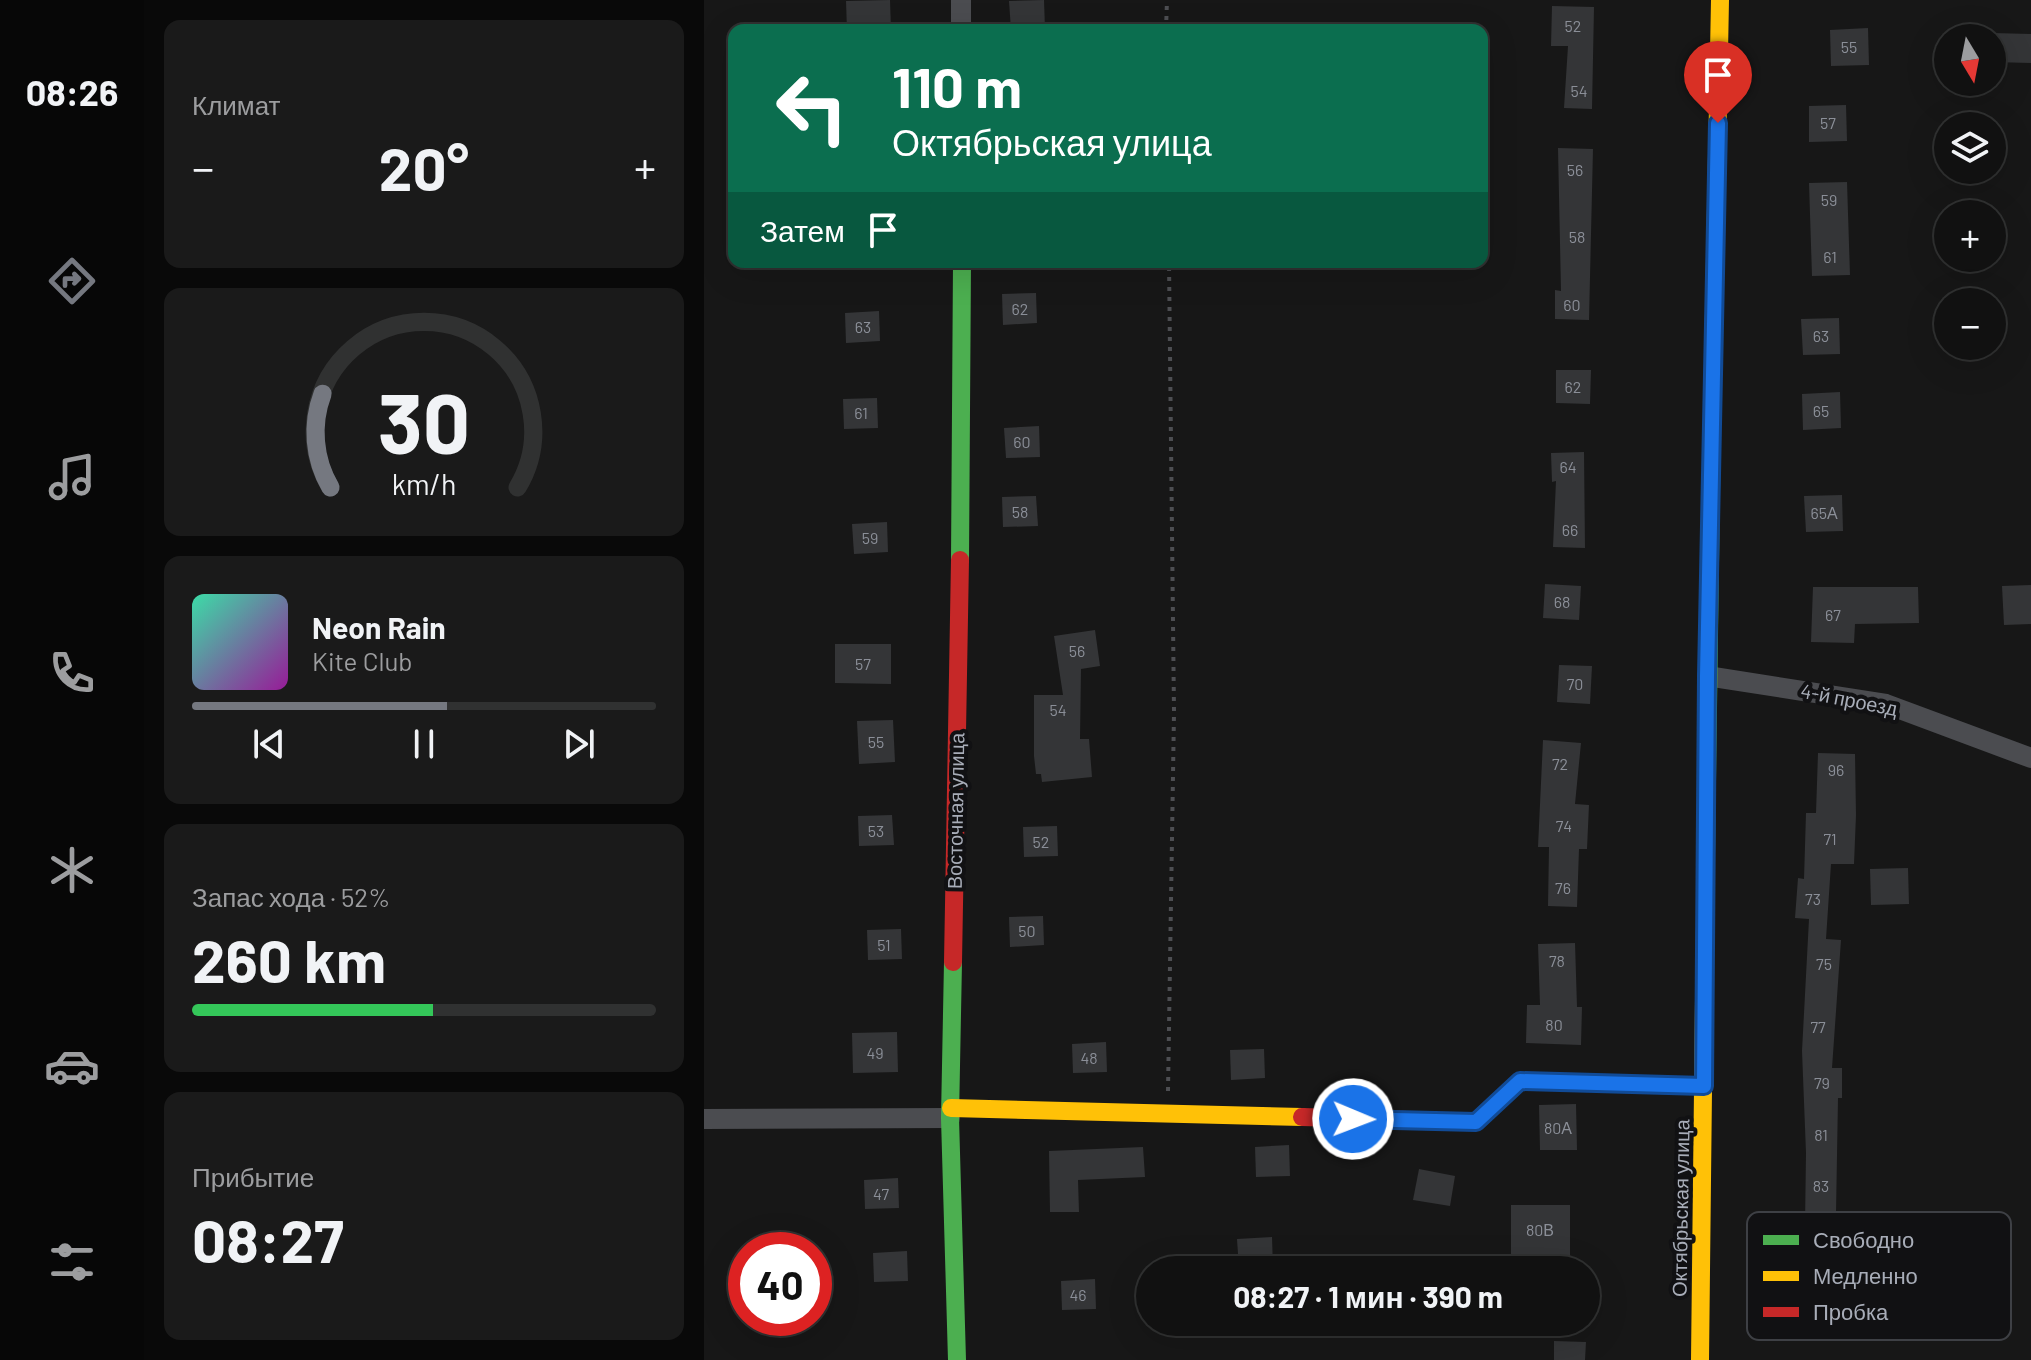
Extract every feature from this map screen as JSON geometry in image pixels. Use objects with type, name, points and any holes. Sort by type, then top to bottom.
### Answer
[{"type":"street","points":[[961,0],[961,24]]},
{"type":"street","name":"Октябрьская улица","points":[[1700,1360],[1707,676],[1720,0]]},
{"type":"street","name":"Восточная улица","points":[[957,1360],[950,1113],[963,419],[962,268]]},
{"type":"street","name":"4-й проезд","points":[[1707,676],[1886,704],[2031,758]]},
{"type":"street","points":[[704,1119],[950,1113],[1168,1114],[1476,1122],[1520,1081],[1704,1086]]},
{"type":"path","points":[[1166,24],[1167,0]]},
{"type":"path","points":[[1168,1114],[1174,712],[1169,268]]},
{"type":"building","points":[[890,0],[891,24],[847,24],[846,1]]},
{"type":"building","points":[[1044,0],[1045,24],[1011,24],[1009,1]]},
{"type":"building","points":[[1552,6],[1594,7],[1592,109],[1564,108],[1568,46],[1551,46]]},
{"type":"building","points":[[1868,28],[1869,65],[1831,66],[1830,30]]},
{"type":"building","points":[[2006,33],[2031,34],[2031,63],[2006,62]]},
{"type":"building","points":[[1846,105],[1847,141],[1809,142],[1809,106]]},
{"type":"building","points":[[1558,148],[1593,149],[1589,320],[1555,319],[1555,290],[1561,291]]},
{"type":"building","points":[[1847,182],[1850,275],[1812,276],[1809,183]]},
{"type":"building","points":[[1036,293],[1037,323],[1003,325],[1002,294]]},
{"type":"building","points":[[879,311],[880,341],[846,343],[845,313]]},
{"type":"building","points":[[1839,318],[1840,354],[1803,355],[1801,319]]},
{"type":"building","points":[[1556,370],[1591,370],[1590,404],[1556,403]]},
{"type":"building","points":[[1840,392],[1841,428],[1803,430],[1802,394]]},
{"type":"building","points":[[877,398],[878,428],[844,429],[843,399]]},
{"type":"building","points":[[1039,426],[1040,457],[1006,458],[1004,428]]},
{"type":"building","points":[[1584,452],[1585,548],[1553,547],[1556,481],[1552,482],[1551,453]]},
{"type":"building","points":[[1842,495],[1843,531],[1806,532],[1804,496]]},
{"type":"building","points":[[1036,496],[1038,526],[1003,527],[1002,497]]},
{"type":"building","points":[[887,522],[888,552],[854,554],[852,524]]},
{"type":"building","points":[[1545,584],[1581,586],[1579,620],[1543,618]]},
{"type":"building","points":[[2031,585],[2031,624],[2004,625],[2002,586]]},
{"type":"building","points":[[1813,587],[1918,587],[1919,623],[1855,624],[1854,643],[1811,642]]},
{"type":"building","points":[[1095,630],[1100,666],[1081,669],[1080,739],[1089,739],[1092,777],[1042,782],[1041,774],[1036,774],[1034,756],[1034,695],[1063,695],[1054,636]]},
{"type":"building","points":[[835,644],[891,644],[891,684],[835,683]]},
{"type":"building","points":[[1559,665],[1592,666],[1590,704],[1557,702]]},
{"type":"building","points":[[893,720],[895,762],[859,764],[857,721]]},
{"type":"building","points":[[1543,740],[1581,743],[1575,804],[1589,805],[1587,849],[1579,849],[1577,907],[1548,906],[1549,847],[1538,847]]},
{"type":"building","points":[[1818,753],[1855,754],[1854,864],[1831,864],[1826,939],[1841,940],[1832,1068],[1842,1068],[1842,1098],[1838,1098],[1836,1212],[1805,1212],[1802,1051],[1809,919],[1795,918],[1798,878],[1804,879],[1806,813],[1816,813]]},
{"type":"building","points":[[892,815],[894,845],[859,846],[858,816]]},
{"type":"building","points":[[1057,826],[1058,856],[1024,857],[1023,827]]},
{"type":"building","points":[[1908,868],[1909,904],[1871,905],[1870,869]]},
{"type":"building","points":[[1043,916],[1044,945],[1010,947],[1009,917]]},
{"type":"building","points":[[901,929],[902,959],[868,960],[867,930]]},
{"type":"building","points":[[1575,943],[1577,1007],[1582,1007],[1581,1045],[1526,1043],[1527,1005],[1540,1005],[1538,944]]},
{"type":"building","points":[[897,1032],[898,1072],[853,1073],[852,1033]]},
{"type":"building","points":[[1106,1042],[1107,1072],[1073,1073],[1072,1044]]},
{"type":"building","points":[[1264,1049],[1265,1078],[1231,1080],[1230,1050]]},
{"type":"building","points":[[1576,1104],[1577,1150],[1540,1150],[1539,1105]]},
{"type":"building","points":[[1289,1145],[1290,1176],[1256,1177],[1255,1147]]},
{"type":"building","points":[[1143,1147],[1145,1177],[1078,1180],[1079,1212],[1050,1212],[1049,1151]]},
{"type":"building","points":[[1419,1169],[1455,1176],[1450,1206],[1413,1200]]},
{"type":"building","points":[[898,1178],[899,1208],[865,1209],[864,1180]]},
{"type":"building","points":[[1511,1205],[1570,1205],[1570,1256],[1511,1256]]},
{"type":"building","points":[[1272,1237],[1273,1256],[1238,1256],[1237,1239]]},
{"type":"building","points":[[907,1251],[908,1281],[874,1282],[873,1253]]},
{"type":"building","points":[[1095,1279],[1096,1309],[1062,1310],[1061,1281]]},
{"type":"building","points":[[1554,1341],[1586,1342],[1585,1360],[1554,1360]]},
{"type":"traffic: fast","points":[[960,560],[962,268]]},
{"type":"traffic: fast","points":[[1704,1000],[1712,418]]},
{"type":"traffic: fast","points":[[953,962],[950,1118],[957,1360]]},
{"type":"traffic: slow","points":[[1712,418],[1720,0]]},
{"type":"traffic: slow","points":[[1700,1360],[1704,1000]]},
{"type":"traffic: slow","points":[[951,1108],[1302,1117]]},
{"type":"traffic: jam","points":[[953,962],[960,560]]},
{"type":"traffic: jam","points":[[1302,1117],[1476,1122],[1520,1081],[1704,1086]]},
{"type":"route","points":[[1353,1119],[1476,1122],[1520,1081],[1704,1086],[1707,676],[1718,123]]}]
